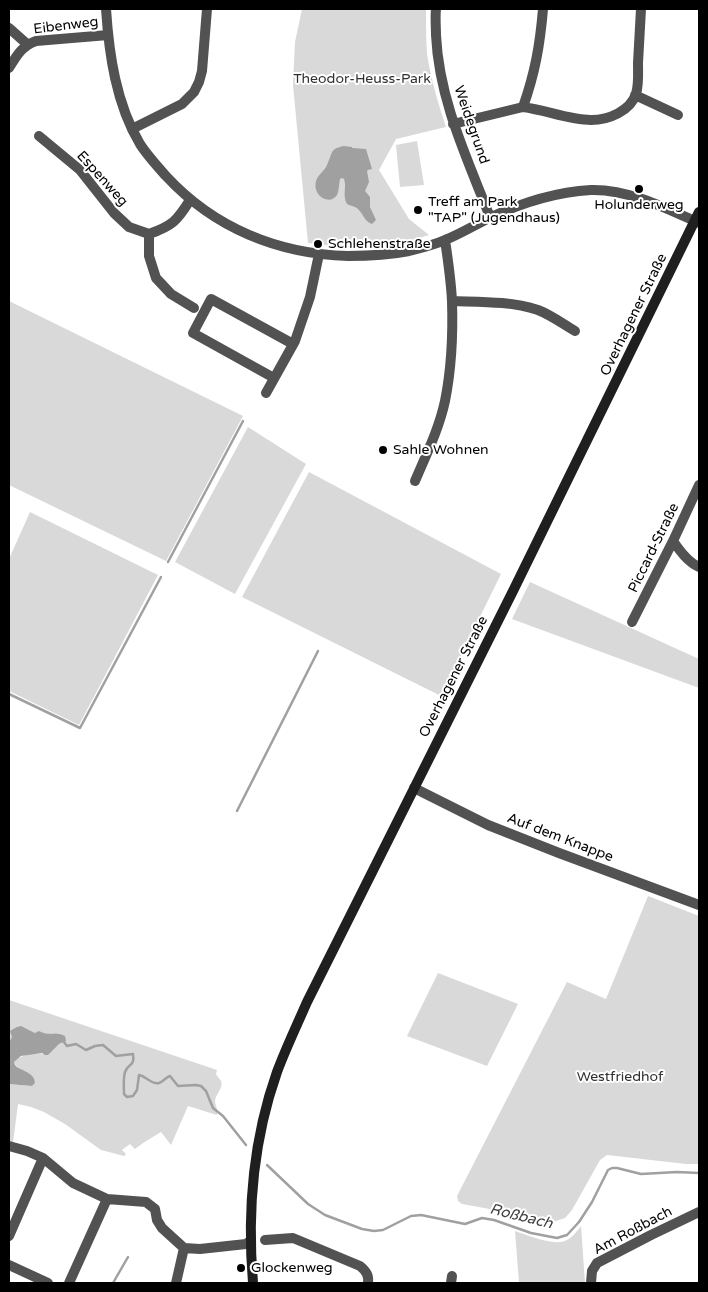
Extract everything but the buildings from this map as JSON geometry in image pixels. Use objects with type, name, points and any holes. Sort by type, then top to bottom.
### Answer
[{"type":"main road","name":"Overhagener Straße","points":[[253,1283],[250,1241],[251,1199],[255,1164],[266,1108],[288,1045],[698,218]]},
{"type":"street","points":[[106,9],[108,35],[122,102],[132,129],[145,151],[175,186],[190,200],[217,219],[260,240],[319,254],[359,256],[402,252],[445,240],[490,218],[543,197],[592,190],[636,197],[698,218]]},
{"type":"street","points":[[132,129],[182,104],[194,92],[202,71],[207,9]]},
{"type":"street","name":"Weidegrund","points":[[436,9],[437,50],[445,94],[453,124],[490,218]]},
{"type":"street","points":[[523,107],[539,49],[543,9]]},
{"type":"street","points":[[453,124],[523,107],[592,120],[610,117],[624,109],[635,94],[638,81],[641,9]]},
{"type":"street","name":"Eibenweg","points":[[9,28],[27,44]]},
{"type":"street","name":"Eibenweg","points":[[9,68],[16,56],[27,44],[36,41],[108,35]]},
{"type":"street","points":[[635,94],[678,115]]},
{"type":"street","name":"Espenweg","points":[[39,136],[80,170],[114,213],[129,227],[149,234]]},
{"type":"street","points":[[190,200],[182,214],[167,228],[149,234],[149,256],[156,278],[171,294],[194,308]]},
{"type":"street","points":[[415,481],[439,424],[448,381],[452,301],[445,240]]},
{"type":"street","points":[[266,393],[293,344],[310,297],[319,254]]},
{"type":"street","points":[[274,378],[193,333],[212,299],[293,344]]},
{"type":"street","points":[[452,301],[492,302],[526,307],[540,311],[575,331]]},
{"type":"street","name":"Piccard-Straße","points":[[632,622],[699,485]]},
{"type":"street","points":[[673,541],[682,553],[699,567]]},
{"type":"street","name":"Auf dem Knappe","points":[[414,788],[488,824],[558,853],[699,906]]},
{"type":"street","points":[[9,1146],[43,1158],[73,1183],[107,1199],[146,1202],[155,1208],[157,1220],[162,1228],[184,1248],[200,1249],[246,1244],[250,1241]]},
{"type":"street","points":[[9,1236],[43,1158]]},
{"type":"street","points":[[69,1283],[107,1199]]},
{"type":"street","name":"Am Roßbach","points":[[591,1283],[592,1271],[597,1263],[699,1212]]},
{"type":"street","points":[[265,1240],[293,1238],[360,1266],[366,1271],[368,1283]]},
{"type":"street","points":[[176,1283],[184,1248]]},
{"type":"street","points":[[9,1266],[48,1283]]},
{"type":"green space","name":"Theodor-Heuss-Park","points":[[302,9],[426,10],[427,54],[435,91],[446,127],[396,139],[379,170],[409,219],[429,235],[399,243],[354,247],[308,243],[293,85],[295,42]]},
{"type":"green space","points":[[417,141],[424,185],[400,187],[396,145]]},
{"type":"green space","points":[[9,301],[243,416],[166,561],[9,485]]},
{"type":"green space","points":[[248,427],[306,464],[235,594],[175,562]]},
{"type":"green space","points":[[309,472],[501,574],[441,696],[242,597]]},
{"type":"green space","points":[[30,512],[158,575],[79,725],[9,691],[9,559]]},
{"type":"green space","points":[[530,582],[699,659],[699,688],[512,619]]},
{"type":"green space","name":"Westfriedhof","points":[[648,896],[699,916],[699,1164],[607,1155],[600,1160],[572,1210],[565,1218],[556,1221],[462,1204],[458,1201],[457,1196],[567,982],[606,999]]},
{"type":"green space","points":[[438,973],[518,1004],[487,1066],[407,1036]]},
{"type":"green space","points":[[9,1000],[217,1070],[216,1074],[222,1084],[215,1099],[217,1115],[188,1106],[171,1145],[161,1132],[135,1149],[130,1144],[122,1150],[126,1154],[124,1156],[101,1150],[65,1124],[44,1112],[18,1104],[13,1143],[9,1142],[9,1084],[32,1086],[35,1083],[32,1076],[19,1068],[14,1062],[30,1054],[48,1055],[57,1045],[64,1042],[54,1033],[35,1033],[25,1028],[12,1034],[9,1042]]},
{"type":"green space","points":[[581,1226],[585,1283],[519,1283],[515,1231],[541,1240],[562,1242],[575,1234]]},
{"type":"shaded area","points":[[344,146],[366,149],[372,169],[367,171],[369,182],[365,191],[370,197],[370,207],[376,220],[372,224],[366,220],[357,208],[347,204],[344,179],[340,179],[338,193],[330,200],[322,198],[315,186],[332,152]]},
{"type":"shaded area","points":[[21,1026],[35,1033],[39,1031],[65,1036],[66,1041],[59,1044],[48,1055],[42,1053],[21,1056],[14,1062],[17,1067],[33,1077],[35,1083],[32,1086],[9,1084],[9,1042],[12,1037],[10,1031]]},
{"type":"waterway","points":[[168,562],[243,421]]},
{"type":"waterway","points":[[9,694],[80,728],[161,577]]},
{"type":"waterway","points":[[237,811],[318,651]]},
{"type":"waterway","name":"Roßbach","points":[[64,1042],[67,1046],[76,1044],[86,1050],[103,1045],[116,1056],[133,1054],[133,1061],[126,1069],[124,1077],[124,1094],[127,1097],[133,1096],[137,1090],[139,1075],[156,1083],[170,1076],[178,1086],[201,1086],[206,1091],[213,1108],[223,1116],[246,1145]]},
{"type":"waterway","name":"Roßbach","points":[[267,1165],[308,1204],[325,1215],[362,1229],[383,1230],[411,1216],[421,1215],[465,1224],[482,1218],[494,1220],[531,1233],[557,1238],[567,1235],[579,1222],[592,1202],[608,1170],[612,1168],[641,1174],[699,1173]]},
{"type":"waterway","points":[[113,1283],[128,1257]]},
{"type":"place","name":"Holunderweg","points":[[639,189]]},
{"type":"place","name":"Treff am Park \"TAP\" (Jugendhaus)","points":[[418,210]]},
{"type":"place","name":"Schlehenstraße","points":[[318,244]]},
{"type":"place","name":"Sahle Wohnen","points":[[383,450]]},
{"type":"place","name":"Glockenweg","points":[[241,1268]]}]
